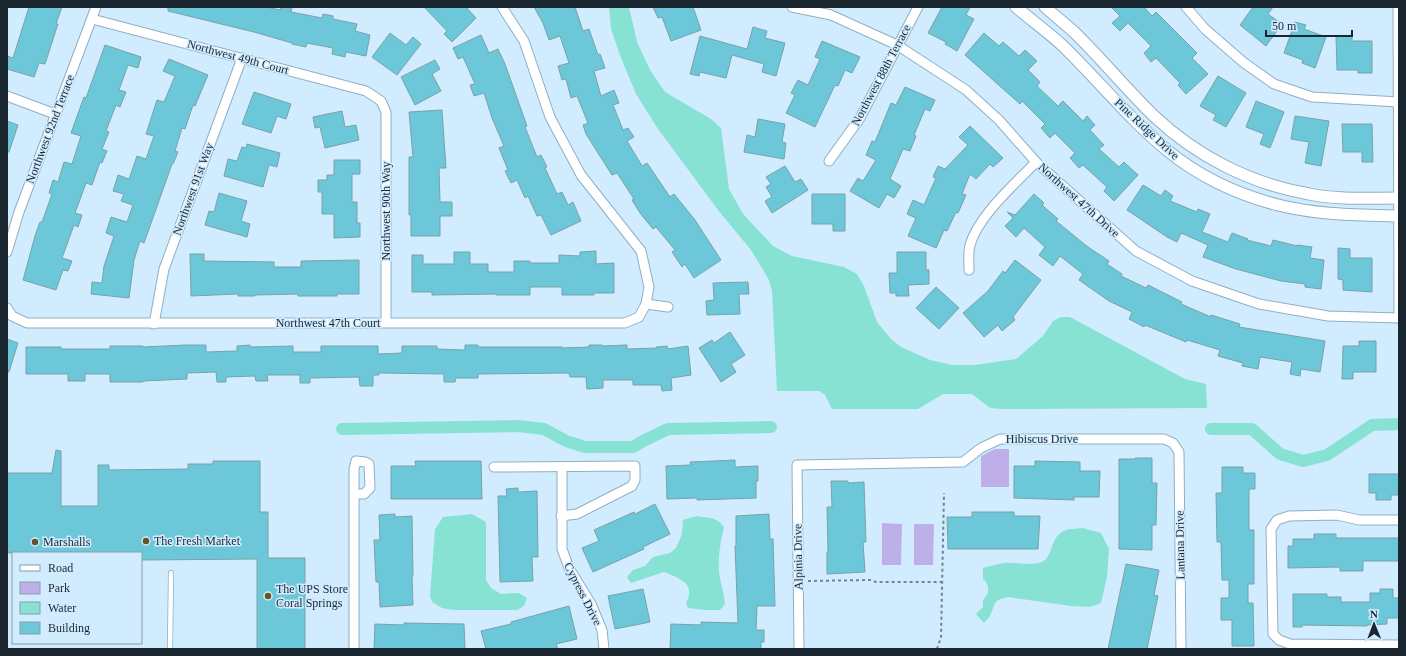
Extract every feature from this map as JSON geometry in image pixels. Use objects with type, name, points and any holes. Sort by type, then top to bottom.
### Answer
[{"type":"street","name":"Northwest 92nd Terrace","points":[[7,252],[19,212],[96,7]]},
{"type":"street","points":[[502,7],[524,41],[550,117],[581,175],[641,251],[649,287],[646,304],[668,308]]},
{"type":"street","name":"Northwest 47th Drive","points":[[792,7],[831,15],[897,45],[966,90],[998,120],[1036,162],[1136,251],[1192,281],[1259,304],[1328,316],[1399,318]]},
{"type":"street","name":"Northwest 88th Terrace","points":[[829,161],[860,118],[918,7]]},
{"type":"street","name":"Pine Ridge Drive","points":[[1016,7],[1062,45],[1143,129],[1168,151],[1194,169],[1225,187],[1279,205],[1306,211],[1344,215],[1399,216]]},
{"type":"street","name":"Pine Ridge Drive","points":[[1045,7],[1073,31],[1155,116],[1194,148],[1219,163],[1282,189],[1339,198],[1398,198]]},
{"type":"street","points":[[1186,7],[1205,29],[1243,62],[1274,84],[1312,98],[1398,102]]},
{"type":"street","points":[[1398,7],[1399,318]]},
{"type":"street","name":"Northwest 49th Court","points":[[92,20],[366,91],[381,101]]},
{"type":"street","name":"Northwest 91st Way","points":[[154,324],[164,269],[242,58]]},
{"type":"street","points":[[7,96],[55,114]]},
{"type":"street","name":"Northwest 90th Way","points":[[381,101],[386,112],[386,322]]},
{"type":"street","points":[[969,270],[970,245],[980,223],[1001,198],[1036,162]]},
{"type":"street","name":"Northwest 47th Court","points":[[7,308],[12,316],[27,323],[624,323],[639,317],[646,304]]},
{"type":"street","name":"Hibiscus Drive","points":[[798,464],[963,462],[981,448],[1000,439],[1164,439],[1173,443]]},
{"type":"street","name":"Lantana Drive","points":[[1173,443],[1179,452],[1181,649]]},
{"type":"street","name":"Alpinia Drive","points":[[798,464],[799,649]]},
{"type":"street","points":[[494,467],[635,466],[635,480],[632,486],[577,514],[561,516]]},
{"type":"street","name":"Cypress Drive","points":[[562,467],[562,549],[569,568],[594,610],[602,630],[604,649]]},
{"type":"street","points":[[354,494],[354,649]]},
{"type":"street","points":[[1399,520],[1360,520],[1338,515],[1289,516],[1277,520],[1272,529],[1273,634],[1279,640],[1290,644],[1399,645]]},
{"type":"lane","points":[[170,649],[171,573]]},
{"type":"path","points":[[937,649],[941,636],[944,492]]},
{"type":"path","points":[[799,581],[871,580],[876,582],[943,582]]},
{"type":"green space","points":[[995,449],[1009,449],[1009,487],[981,487],[981,456]]},
{"type":"green space","points":[[882,523],[902,524],[901,565],[882,565]]},
{"type":"green space","points":[[914,524],[934,524],[933,565],[914,565]]},
{"type":"water","points":[[609,7],[629,7],[637,42],[650,70],[665,92],[711,119],[721,128],[729,189],[743,214],[773,246],[792,256],[844,267],[857,274],[864,286],[877,322],[891,339],[901,347],[930,360],[952,365],[975,365],[1016,359],[1043,336],[1053,321],[1061,317],[1070,317],[1185,379],[1206,384],[1207,408],[1003,409],[990,408],[972,394],[943,394],[918,409],[832,409],[825,395],[819,391],[777,391],[772,291],[769,280],[751,250],[718,210],[658,129],[636,94],[611,29]]},
{"type":"water","points":[[472,514],[486,522],[486,580],[491,588],[501,594],[519,593],[527,598],[524,606],[517,610],[453,610],[442,608],[432,602],[430,596],[435,529],[443,517]]},
{"type":"water","points":[[697,516],[719,521],[724,527],[720,546],[719,566],[725,604],[720,610],[688,608],[686,603],[689,596],[688,586],[680,579],[664,572],[631,583],[627,577],[633,570],[645,566],[653,557],[670,553],[676,548],[682,534],[683,520]]},
{"type":"water","points":[[1083,528],[1101,533],[1109,549],[1107,577],[1101,603],[1090,607],[1071,606],[1008,597],[998,600],[995,603],[990,616],[984,623],[976,614],[983,607],[983,600],[988,592],[988,586],[983,579],[983,568],[1004,563],[1034,564],[1042,562],[1046,560],[1058,535],[1067,530]]},
{"type":"building","points":[[29,7],[62,7],[45,64],[39,63],[34,77],[7,69],[7,56],[13,58]]},
{"type":"building","points":[[168,7],[266,7],[280,10],[281,7],[292,7],[291,12],[322,18],[323,14],[333,16],[333,19],[357,24],[355,31],[370,35],[366,56],[346,52],[345,57],[332,54],[333,48],[307,43],[306,47],[292,44],[254,32],[168,11]]},
{"type":"building","points":[[424,7],[466,7],[476,18],[452,42],[444,34],[447,31]]},
{"type":"building","points":[[534,7],[575,7],[583,31],[589,29],[598,55],[600,54],[605,68],[594,71],[601,96],[614,90],[619,103],[613,105],[623,130],[628,128],[634,137],[627,141],[642,166],[647,163],[670,197],[674,194],[695,220],[721,260],[694,278],[685,264],[682,267],[672,252],[675,250],[656,227],[653,229],[640,213],[632,200],[634,199],[617,173],[612,175],[586,134],[583,125],[588,123],[577,96],[571,98],[566,79],[562,80],[558,66],[569,63],[560,36],[549,40],[543,23]]},
{"type":"building","points":[[653,7],[693,7],[701,30],[671,41],[662,17],[658,18]]},
{"type":"building","points":[[942,7],[970,7],[966,15],[974,19],[957,51],[945,44],[946,42],[928,33]]},
{"type":"building","points":[[1111,7],[1144,7],[1152,16],[1156,12],[1197,53],[1192,58],[1208,74],[1186,94],[1178,85],[1180,83],[1156,58],[1151,62],[1144,53],[1151,46],[1128,23],[1120,31],[1112,23],[1120,16]]},
{"type":"building","points":[[1253,7],[1273,7],[1268,14],[1282,24],[1266,46],[1240,25]]},
{"type":"building","points":[[1295,22],[1306,25],[1304,29],[1326,37],[1315,68],[1302,63],[1303,60],[1284,53]]},
{"type":"building","points":[[753,27],[767,31],[765,38],[785,43],[776,76],[762,72],[764,64],[732,55],[726,78],[700,72],[699,76],[690,74],[700,36],[747,49]]},
{"type":"building","points":[[390,33],[406,45],[413,37],[421,44],[397,75],[372,57]]},
{"type":"building","points":[[984,33],[999,46],[1003,42],[1019,56],[1025,50],[1037,61],[1028,70],[1040,82],[1037,86],[1058,106],[1063,101],[1083,121],[1087,116],[1095,125],[1090,130],[1104,145],[1099,149],[1119,167],[1124,162],[1138,175],[1114,201],[1104,191],[1107,187],[1083,165],[1079,168],[1070,158],[1075,153],[1055,133],[1050,138],[1041,128],[1045,124],[1022,101],[1020,104],[965,55]]},
{"type":"building","points":[[481,35],[489,53],[498,49],[505,64],[527,126],[525,127],[537,157],[541,155],[547,167],[545,168],[557,194],[562,192],[568,205],[573,202],[581,221],[551,235],[541,215],[537,216],[528,196],[525,198],[517,180],[511,183],[505,171],[508,170],[499,148],[504,146],[492,118],[484,93],[474,96],[470,85],[475,84],[463,57],[458,59],[453,48]]},
{"type":"building","points":[[1336,36],[1352,36],[1352,41],[1372,41],[1372,73],[1358,73],[1358,70],[1337,70]]},
{"type":"building","points":[[822,41],[860,57],[852,73],[845,70],[838,86],[835,85],[815,127],[786,113],[795,95],[791,93],[798,80],[808,85],[820,59],[815,57]]},
{"type":"building","points":[[105,45],[141,57],[138,68],[128,65],[119,90],[126,92],[120,107],[116,105],[106,131],[109,132],[102,149],[107,151],[102,163],[100,162],[92,185],[86,183],[75,213],[82,215],[78,227],[74,225],[62,258],[72,261],[68,271],[63,270],[56,290],[23,280],[35,236],[40,222],[42,222],[52,194],[49,193],[53,180],[58,182],[64,162],[72,164],[81,136],[71,133],[84,97],[86,98]]},
{"type":"building","points":[[169,59],[208,75],[195,106],[193,105],[185,129],[182,128],[175,151],[178,152],[172,164],[144,243],[140,241],[134,260],[129,298],[91,294],[92,282],[102,283],[104,266],[114,236],[106,233],[111,217],[127,222],[133,205],[121,201],[124,194],[113,191],[118,175],[129,179],[137,156],[146,159],[154,136],[146,134],[157,100],[164,102],[175,76],[163,71]]},
{"type":"building","points":[[435,60],[440,69],[432,74],[441,91],[415,105],[401,77]]},
{"type":"building","points":[[1218,76],[1246,93],[1226,127],[1213,120],[1216,115],[1200,106]]},
{"type":"building","points":[[905,87],[935,100],[930,111],[925,109],[914,135],[916,136],[910,151],[903,149],[890,179],[901,186],[894,198],[887,194],[879,208],[850,191],[858,178],[863,181],[876,160],[866,155],[872,141],[875,142],[891,103],[896,105]]},
{"type":"building","points":[[254,92],[291,104],[286,119],[277,116],[271,133],[242,124]]},
{"type":"building","points":[[1256,101],[1284,112],[1270,148],[1260,144],[1264,134],[1246,127]]},
{"type":"building","points":[[442,110],[446,168],[439,168],[440,202],[452,202],[452,216],[440,216],[440,236],[411,236],[411,215],[409,215],[409,157],[413,157],[409,112]]},
{"type":"building","points":[[342,111],[345,127],[356,125],[359,140],[325,148],[320,127],[315,128],[313,117]]},
{"type":"building","points":[[1295,116],[1329,121],[1321,166],[1305,163],[1309,142],[1291,139]]},
{"type":"building","points":[[758,119],[785,124],[782,142],[786,143],[784,159],[744,152],[747,135],[755,137]]},
{"type":"building","points":[[7,121],[18,125],[9,152],[7,152]]},
{"type":"building","points":[[1342,124],[1372,124],[1373,162],[1362,162],[1362,152],[1343,152]]},
{"type":"building","points":[[970,126],[1003,158],[993,167],[990,164],[976,179],[970,174],[962,194],[966,195],[958,213],[956,212],[947,231],[944,230],[936,248],[908,236],[916,218],[907,214],[913,200],[924,205],[936,178],[933,177],[938,166],[945,169],[968,145],[959,137]]},
{"type":"building","points":[[247,144],[280,153],[277,167],[269,165],[263,187],[224,176],[228,159],[237,161],[242,147],[246,148]]},
{"type":"building","points":[[334,160],[360,160],[360,174],[352,174],[352,202],[357,202],[357,223],[360,223],[360,237],[334,238],[334,214],[322,214],[322,192],[318,192],[318,180],[327,180],[327,175],[334,175]]},
{"type":"building","points":[[785,166],[795,182],[801,179],[808,190],[772,213],[765,201],[772,197],[766,187],[771,184],[766,177]]},
{"type":"building","points":[[1143,185],[1161,196],[1165,190],[1173,196],[1170,201],[1197,212],[1198,209],[1210,214],[1202,232],[1228,242],[1232,233],[1248,239],[1247,240],[1271,246],[1273,240],[1297,246],[1312,247],[1310,258],[1324,260],[1321,289],[1305,287],[1305,284],[1281,281],[1236,269],[1203,257],[1208,245],[1181,233],[1177,242],[1167,237],[1127,210]]},
{"type":"building","points":[[219,193],[247,201],[241,221],[250,224],[247,237],[205,225],[209,211],[214,212]]},
{"type":"building","points":[[812,194],[845,194],[845,231],[833,231],[833,224],[812,224]]},
{"type":"building","points":[[1034,194],[1044,203],[1042,205],[1058,219],[1056,221],[1088,247],[1109,261],[1107,264],[1122,274],[1121,276],[1146,288],[1148,285],[1182,302],[1181,304],[1211,317],[1211,315],[1240,324],[1239,327],[1325,341],[1320,372],[1301,369],[1300,376],[1290,374],[1292,362],[1260,357],[1258,369],[1242,366],[1243,363],[1218,356],[1220,350],[1187,340],[1186,342],[1145,325],[1144,327],[1129,319],[1132,312],[1109,301],[1079,280],[1083,274],[1060,256],[1053,266],[1039,255],[1045,247],[1024,228],[1016,237],[1005,226],[1013,218],[1007,212],[1015,215]]},
{"type":"building","points":[[1338,248],[1350,249],[1350,258],[1372,258],[1372,292],[1343,290],[1343,280],[1338,279]]},
{"type":"building","points":[[596,251],[596,264],[614,263],[614,293],[594,293],[594,295],[562,295],[562,287],[530,287],[530,295],[432,295],[432,292],[412,292],[412,255],[423,255],[423,264],[454,264],[454,252],[470,252],[470,264],[488,264],[488,272],[514,272],[514,261],[530,261],[530,263],[559,263],[559,255],[580,256],[580,252]]},
{"type":"building","points":[[897,252],[926,252],[926,270],[929,270],[929,284],[908,285],[909,296],[896,296],[896,293],[890,293],[889,273],[897,273]]},
{"type":"building","points":[[190,254],[204,254],[204,261],[274,262],[274,267],[301,267],[301,261],[359,260],[359,294],[337,294],[337,296],[298,296],[298,294],[238,296],[238,294],[191,296]]},
{"type":"building","points":[[1015,260],[1041,280],[1013,317],[1015,320],[1002,331],[998,325],[984,337],[963,313],[988,291],[1003,271],[1005,273]]},
{"type":"building","points":[[748,282],[749,294],[739,294],[740,314],[707,315],[706,301],[714,300],[713,283]]},
{"type":"building","points":[[936,287],[959,308],[939,329],[916,308]]},
{"type":"building","points":[[730,332],[745,355],[731,364],[736,372],[721,382],[699,348],[712,340],[714,343]]},
{"type":"building","points":[[7,339],[18,343],[9,372],[7,372]]},
{"type":"building","points":[[1359,341],[1376,341],[1376,372],[1353,372],[1353,379],[1342,379],[1343,346],[1359,346]]},
{"type":"building","points":[[206,345],[206,352],[237,351],[237,346],[250,345],[250,347],[293,346],[293,352],[321,352],[321,346],[378,346],[378,354],[402,353],[402,346],[437,346],[437,349],[465,350],[465,345],[478,345],[478,347],[562,348],[589,347],[589,345],[627,345],[627,349],[657,348],[656,347],[667,346],[668,349],[688,346],[691,375],[671,378],[672,390],[662,391],[661,385],[633,385],[633,380],[603,380],[603,388],[587,389],[586,377],[570,377],[569,373],[478,374],[478,378],[456,378],[455,382],[444,382],[444,374],[379,373],[379,375],[373,375],[373,386],[360,386],[359,377],[310,378],[310,383],[300,383],[300,375],[267,375],[268,381],[256,381],[255,376],[226,377],[226,382],[217,382],[216,372],[187,373],[187,379],[143,382],[110,382],[110,374],[85,374],[85,381],[68,381],[68,374],[26,374],[26,347],[110,349],[110,346],[143,347]]},
{"type":"building","points":[[56,450],[61,451],[61,506],[98,506],[98,465],[109,465],[109,470],[188,469],[188,464],[213,464],[213,461],[260,461],[260,512],[268,512],[268,558],[305,558],[305,649],[257,649],[257,559],[142,560],[142,552],[7,553],[7,473],[52,473]]},
{"type":"building","points":[[1152,458],[1152,483],[1157,483],[1156,525],[1152,525],[1152,550],[1119,549],[1119,459]]},
{"type":"building","points":[[735,460],[735,467],[758,466],[756,498],[697,500],[697,498],[667,499],[666,466],[691,465],[690,462]]},
{"type":"building","points":[[415,461],[481,461],[482,499],[391,499],[391,466],[416,466]]},
{"type":"building","points":[[1035,461],[1080,462],[1080,471],[1100,471],[1099,497],[1074,497],[1074,500],[1014,498],[1014,466],[1035,466]]},
{"type":"building","points":[[1222,467],[1243,467],[1243,473],[1255,473],[1255,489],[1249,489],[1249,530],[1254,530],[1254,584],[1248,584],[1248,603],[1253,603],[1254,646],[1232,646],[1232,620],[1221,620],[1221,598],[1229,598],[1229,580],[1222,580],[1221,542],[1217,542],[1216,493],[1222,493]]},
{"type":"building","points":[[1369,474],[1399,474],[1399,495],[1391,495],[1391,500],[1376,500],[1376,493],[1369,493]]},
{"type":"building","points":[[831,481],[848,481],[848,483],[864,482],[866,542],[863,542],[865,572],[827,574],[827,507],[832,507]]},
{"type":"building","points":[[518,488],[518,492],[537,491],[538,557],[532,557],[533,581],[500,582],[498,496],[507,496],[506,489]]},
{"type":"building","points":[[655,504],[670,534],[643,547],[644,549],[593,572],[582,548],[599,541],[594,530],[634,512],[635,514]]},
{"type":"building","points":[[972,512],[1014,512],[1014,516],[1040,516],[1038,549],[948,549],[947,517],[972,517]]},
{"type":"building","points":[[395,514],[395,517],[412,516],[413,605],[380,607],[379,582],[376,582],[374,540],[380,540],[379,515]]},
{"type":"building","points":[[769,514],[770,539],[773,539],[775,606],[757,606],[756,630],[764,630],[764,642],[761,642],[761,649],[670,649],[671,624],[701,625],[701,622],[738,623],[735,546],[736,516]]},
{"type":"building","points":[[1314,534],[1336,534],[1336,538],[1399,538],[1399,561],[1363,561],[1363,571],[1340,571],[1340,567],[1288,568],[1288,546],[1293,546],[1293,539],[1314,539]]},
{"type":"building","points":[[1126,564],[1159,570],[1154,595],[1158,596],[1147,649],[1108,649]]},
{"type":"building","points":[[643,589],[650,622],[615,629],[608,596]]},
{"type":"building","points":[[1380,589],[1393,589],[1393,598],[1399,598],[1399,618],[1387,618],[1387,624],[1367,626],[1302,625],[1302,627],[1293,627],[1293,594],[1327,594],[1327,597],[1341,597],[1341,602],[1370,602],[1370,593],[1380,593]]},
{"type":"building","points":[[569,606],[577,639],[556,644],[558,649],[486,649],[481,631],[511,624],[511,622]]},
{"type":"building","points":[[404,623],[464,624],[465,649],[374,649],[375,624],[404,625]]},
{"type":"waterway","points":[[1211,429],[1252,429],[1280,454],[1303,461],[1327,455],[1372,425],[1399,424]]},
{"type":"waterway","points":[[342,429],[518,426],[544,429],[566,441],[585,447],[633,447],[668,429],[771,427]]},
{"type":"place","name":"The Fresh Market","points":[[146,541]]},
{"type":"place","name":"Marshalls","points":[[35,542]]},
{"type":"place","name":"The UPS Store Coral Springs","points":[[268,596]]}]
